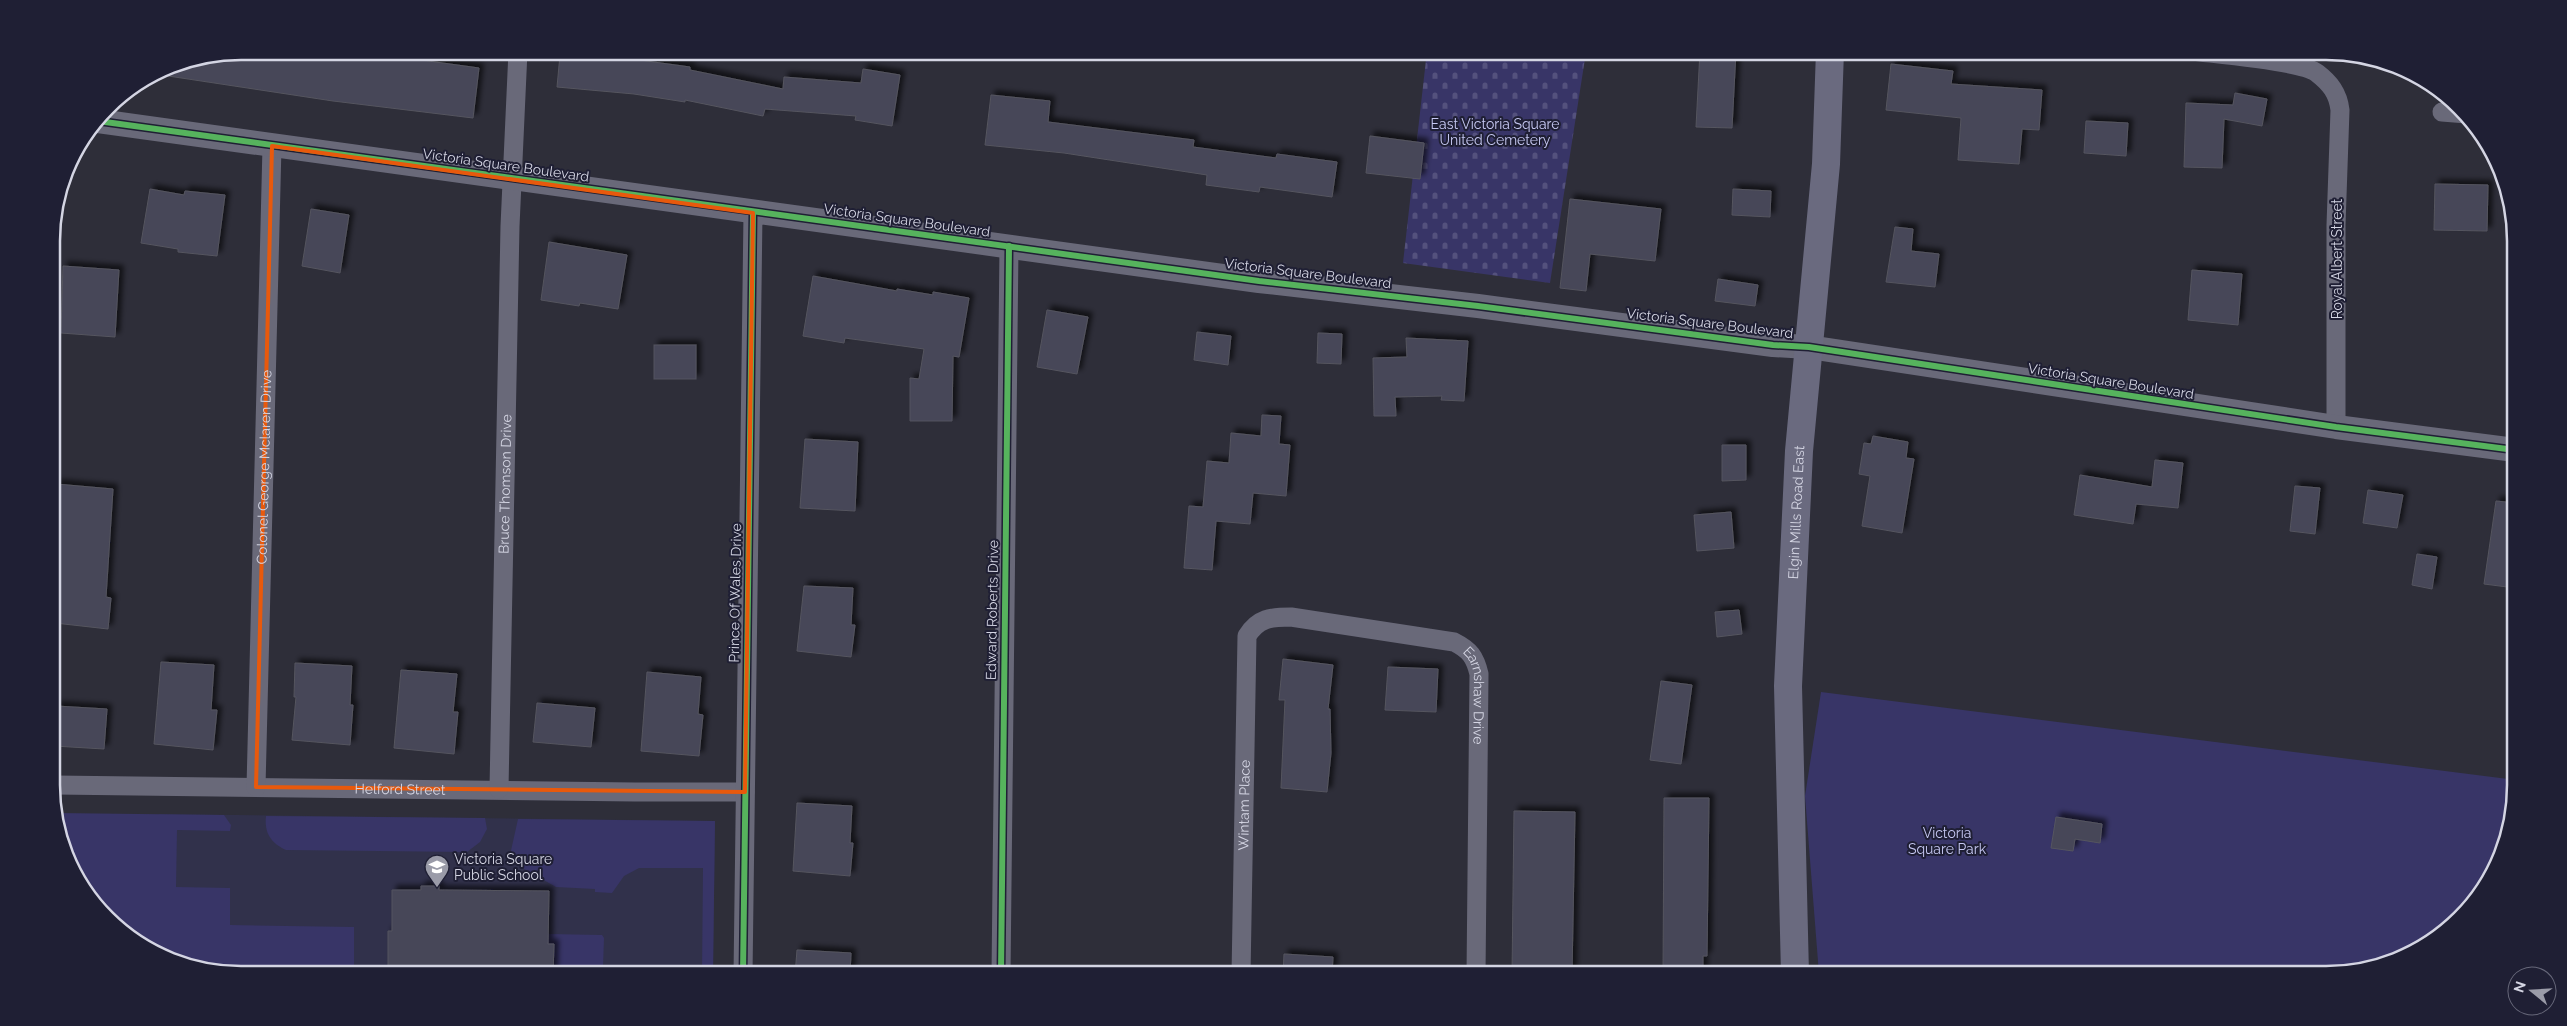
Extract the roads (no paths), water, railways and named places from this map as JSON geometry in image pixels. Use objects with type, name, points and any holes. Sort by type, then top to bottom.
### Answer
[{"type":"main road","name":"Elgin Mills Road East","points":[[1795,966],[1788,686],[1800,451],[1826,164],[1830,60]]},
{"type":"street","name":"Bruce Thomson Drive","points":[[499,790],[513,179],[518,60]]},
{"type":"street","name":"Royal Albert Street","points":[[2268,60],[2316,72],[2336,92],[2340,110],[2336,225],[2336,427]]},
{"type":"street","points":[[2442,112],[2454,113]]},
{"type":"street","name":"Victoria Square Boulevard","points":[[105,122],[1259,281],[1478,306],[1773,345],[1809,348],[2336,427],[2507,449]]},
{"type":"street","name":"Colonel George Mclaren Drive","points":[[256,787],[272,146]]},
{"type":"street","name":"Prince Of Wales Drive","points":[[743,966],[753,212]]},
{"type":"street","name":"Edward Roberts Drive","points":[[1001,966],[1009,246]]},
{"type":"street","name":"Earnshaw Drive","points":[[1247,636],[1254,626],[1268,617],[1291,617],[1454,642],[1466,647],[1474,657],[1480,674],[1476,966]]},
{"type":"street","name":"Wintam Place","points":[[1241,966],[1247,636]]},
{"type":"street","name":"Helford Street","points":[[60,785],[745,792]]},
{"type":"place","name":"Victoria Square Public School","points":[[437,888]]},
{"type":"park label","name":"East Victoria Square United Cemetery","points":[[1495,132]]},
{"type":"park label","name":"Victoria Square Park","points":[[1947,842]]}]
